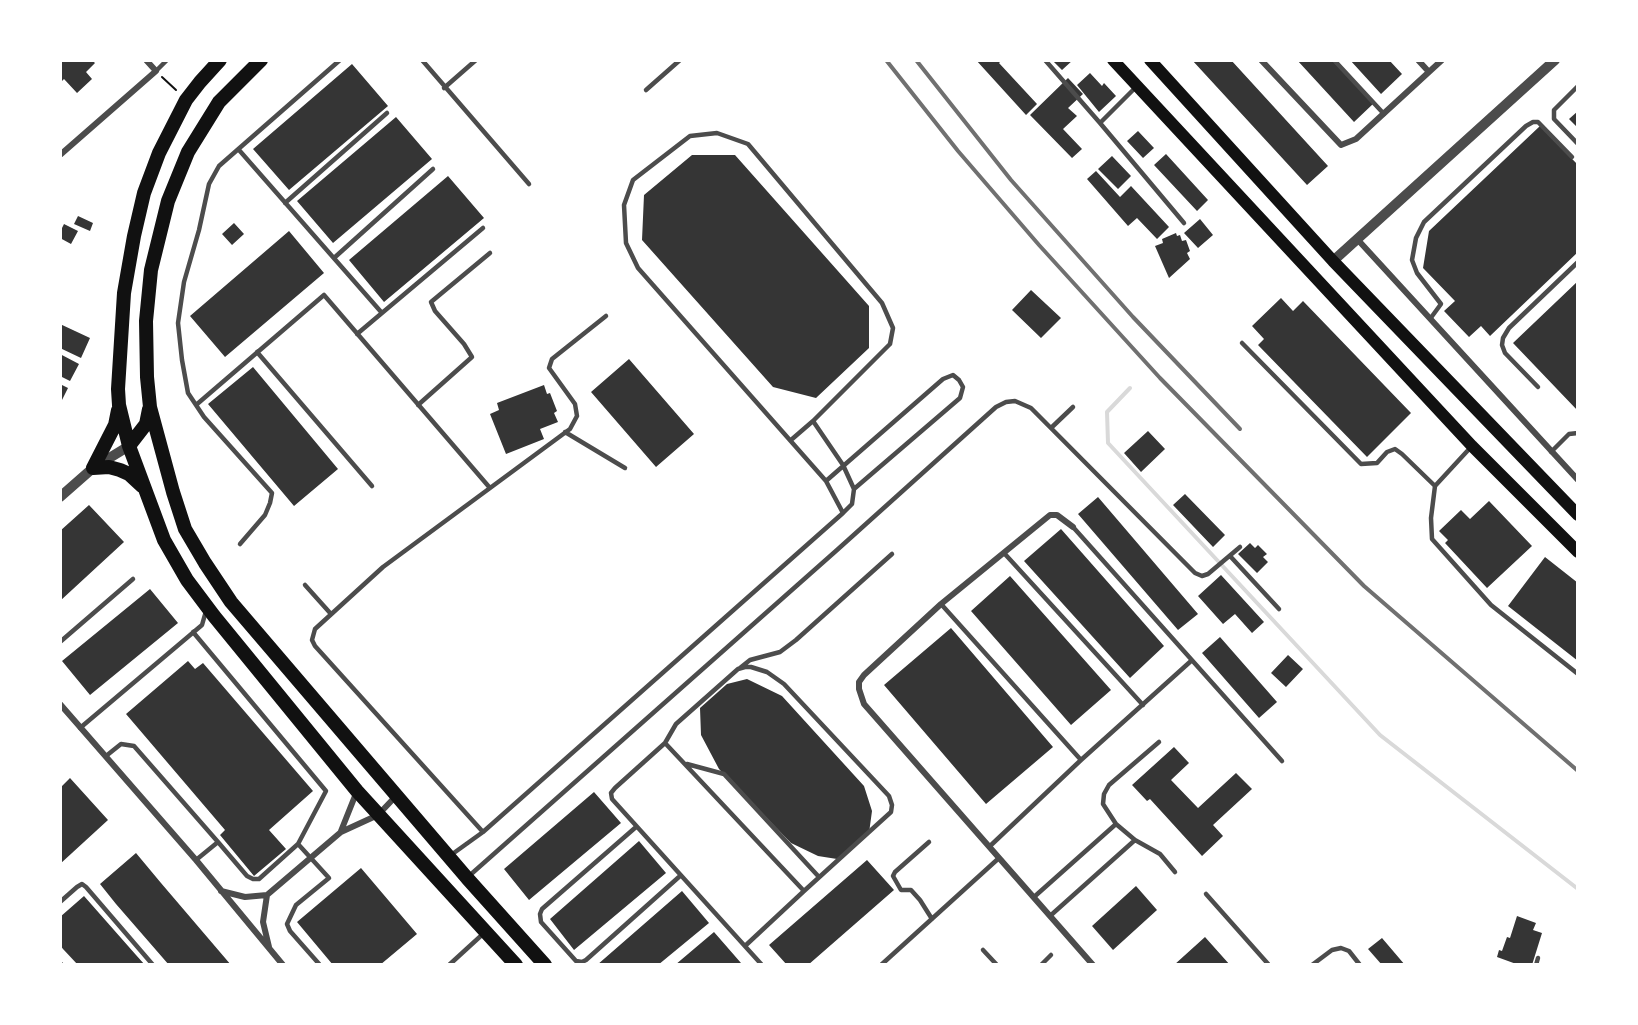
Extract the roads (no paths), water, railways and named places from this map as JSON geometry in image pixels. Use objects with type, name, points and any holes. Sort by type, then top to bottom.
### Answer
[{"type":"main road","points":[[93,468],[115,425],[119,405],[118,356],[123,293],[144,193],[159,153],[186,100],[220,60]]},
{"type":"main road","points":[[261,60],[219,102],[188,153],[168,201],[151,270],[146,321],[150,407],[185,529],[231,602],[467,878],[545,965]]},
{"type":"main road","points":[[1113,60],[1472,446],[1578,552]]},
{"type":"main road","points":[[1150,60],[1333,261],[1578,515]]},
{"type":"main road","points":[[119,405],[129,446],[164,540],[187,580],[357,791],[516,965]]},
{"type":"main road","points":[[129,446],[146,424],[150,407]]},
{"type":"main road","points":[[93,468],[109,467],[120,470],[129,474],[144,488]]},
{"type":"street","points":[[60,155],[156,71],[146,60]]},
{"type":"street","points":[[1262,60],[1341,145],[1356,139],[1442,60]]},
{"type":"street","points":[[1418,60],[1429,72]]},
{"type":"street","points":[[1333,261],[1555,60]]},
{"type":"street","points":[[1358,240],[1578,480]]},
{"type":"street","points":[[60,497],[93,468],[129,446]]},
{"type":"street","points":[[1073,527],[1058,515],[1050,515],[941,604],[859,682],[860,696],[864,704],[1093,965]]},
{"type":"street","points":[[60,704],[196,860],[281,963]]},
{"type":"street","points":[[341,832],[357,791]]},
{"type":"street","points":[[220,891],[245,897],[267,895],[341,832],[378,815],[397,795]]},
{"type":"street","points":[[267,895],[263,922],[269,948]]},
{"type":"lane","points":[[156,71],[167,60]]},
{"type":"lane","points":[[240,544],[265,515],[272,493],[204,417],[189,393],[178,323],[184,282],[209,184],[219,166],[340,60]]},
{"type":"lane","points":[[422,60],[529,184]]},
{"type":"lane","points":[[444,88],[476,60]]},
{"type":"lane","points":[[646,90],[680,60]]},
{"type":"lane","points":[[1045,60],[1184,223]]},
{"type":"lane","points":[[1334,60],[1384,114]]},
{"type":"lane","points":[[1100,123],[1137,86]]},
{"type":"lane","points":[[1578,86],[1554,110],[1554,119],[1578,144]]},
{"type":"lane","points":[[285,203],[387,112]]},
{"type":"lane","points":[[1430,319],[1441,304],[1417,273],[1412,260],[1416,238],[1424,222],[1533,122],[1538,122],[1572,157]]},
{"type":"lane","points":[[791,440],[890,344],[893,328],[882,303],[748,144],[717,133],[690,136],[633,180],[624,205],[626,243],[638,268],[826,481],[843,513]]},
{"type":"lane","points":[[239,150],[382,313]]},
{"type":"lane","points":[[334,258],[433,169]]},
{"type":"lane","points":[[357,334],[483,228]]},
{"type":"lane","points":[[418,405],[472,357],[464,344],[435,311],[431,302],[490,253]]},
{"type":"lane","points":[[1538,387],[1505,353],[1502,345],[1503,338],[1509,328],[1578,262]]},
{"type":"lane","points":[[196,405],[324,295],[490,488]]},
{"type":"lane","points":[[483,832],[312,640],[315,629],[384,567],[570,429],[577,416],[575,404],[549,368],[552,359],[606,316]]},
{"type":"lane","points":[[1242,343],[1361,464],[1377,463],[1388,452],[1395,449],[1435,486]]},
{"type":"lane","points":[[257,352],[372,486]]},
{"type":"lane","points":[[826,481],[944,379],[953,375],[959,380],[963,387],[960,398],[854,489]]},
{"type":"lane","points":[[467,878],[996,407],[1006,402],[1024,403],[1031,408],[1186,566],[1199,575],[1208,574],[1240,547]]},
{"type":"lane","points":[[1051,428],[1073,407]]},
{"type":"lane","points":[[449,856],[483,832],[852,504],[854,489],[843,465],[813,420]]},
{"type":"lane","points":[[565,432],[625,468]]},
{"type":"lane","points":[[1551,452],[1569,434],[1578,433]]},
{"type":"lane","points":[[1472,446],[1435,486],[1431,518],[1432,539],[1491,605],[1578,674]]},
{"type":"lane","points":[[1073,527],[1282,761]]},
{"type":"lane","points":[[1005,552],[1143,705]]},
{"type":"lane","points":[[761,964],[636,827],[612,799],[611,793],[665,743],[676,724],[738,669],[750,660],[780,652],[892,554]]},
{"type":"lane","points":[[1229,557],[1279,609]]},
{"type":"lane","points":[[60,642],[133,579]]},
{"type":"lane","points":[[305,585],[331,614]]},
{"type":"lane","points":[[941,604],[1081,760]]},
{"type":"lane","points":[[80,728],[202,625],[207,607]]},
{"type":"lane","points":[[106,756],[121,744],[134,746],[247,876],[253,879],[259,879],[298,844],[326,791],[193,632]]},
{"type":"lane","points":[[989,847],[1191,661]]},
{"type":"lane","points":[[738,669],[751,667],[767,672],[784,684],[889,796],[892,805],[891,812],[745,946]]},
{"type":"lane","points":[[1159,742],[1109,785],[1104,794],[1103,804],[1116,824],[1135,840],[1160,854],[1175,873]]},
{"type":"lane","points":[[665,743],[804,891]]},
{"type":"lane","points":[[684,763],[724,774],[819,877]]},
{"type":"lane","points":[[1034,897],[1116,824]]},
{"type":"lane","points":[[636,827],[542,909],[541,922],[576,961],[586,960],[680,876]]},
{"type":"lane","points":[[1050,916],[1135,840]]},
{"type":"lane","points":[[196,860],[218,842]]},
{"type":"lane","points":[[929,842],[893,876],[901,890],[911,890],[932,919]]},
{"type":"lane","points":[[298,844],[329,878],[296,905],[287,924],[290,931],[320,965]]},
{"type":"lane","points":[[881,965],[999,858]]},
{"type":"lane","points":[[60,902],[77,886],[82,884],[86,886],[153,965]]},
{"type":"lane","points":[[1206,894],[1269,965]]},
{"type":"lane","points":[[448,965],[485,932]]},
{"type":"lane","points":[[1312,965],[1332,950],[1341,948],[1349,951],[1360,965]]},
{"type":"lane","points":[[983,950],[997,965]]},
{"type":"lane","points":[[1041,965],[1052,955]]},
{"type":"lane","points":[[1536,965],[1538,958]]},
{"type":"waterway","points":[[1130,388],[1107,412],[1108,443],[1380,735],[1578,889]]},
{"type":"railway","points":[[886,60],[958,151],[1039,245],[1160,378],[1364,586],[1578,771]]},
{"type":"railway","points":[[916,60],[1011,180],[1133,317],[1240,429]]}]
